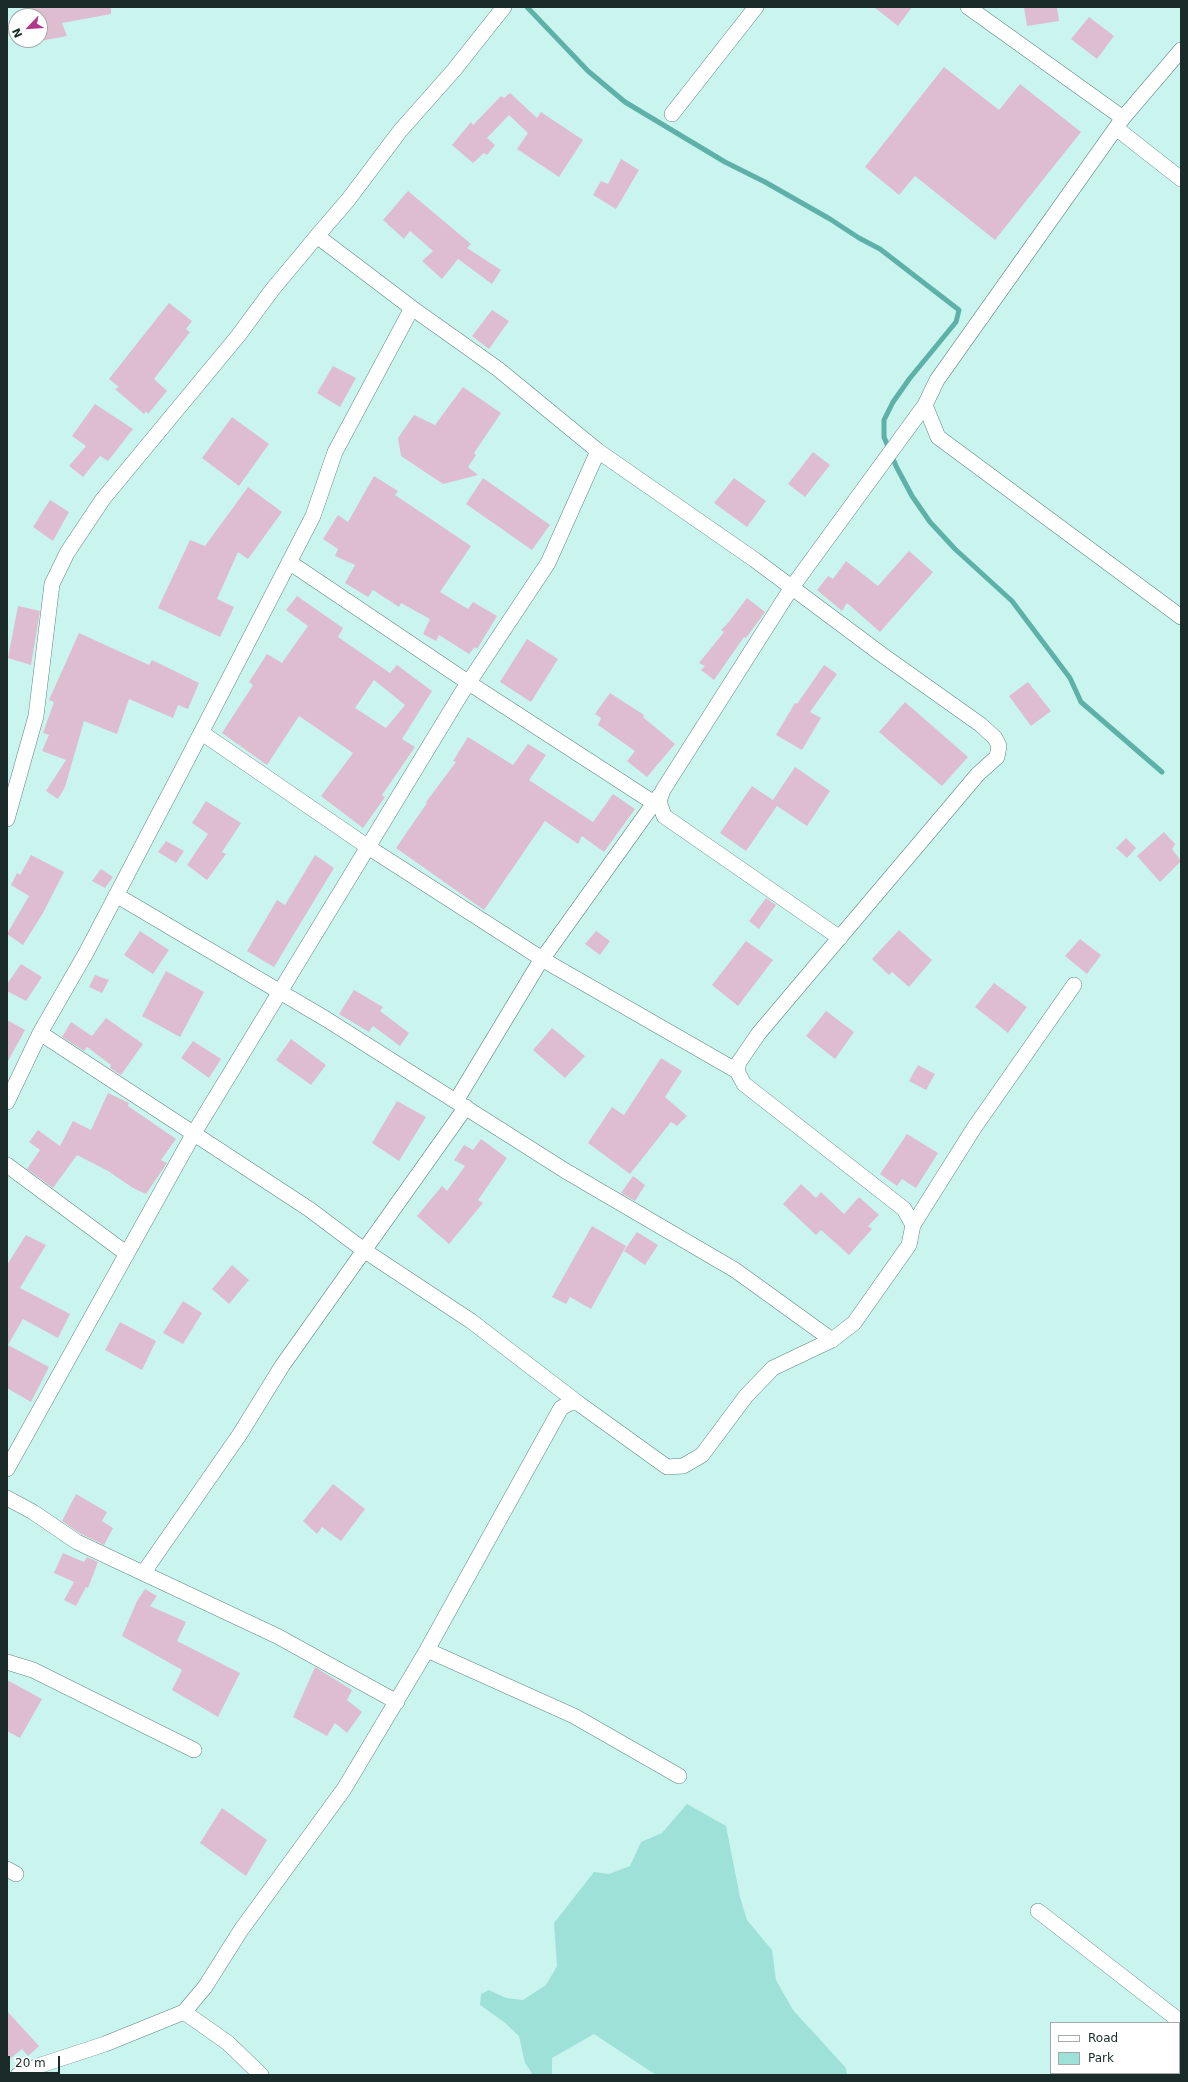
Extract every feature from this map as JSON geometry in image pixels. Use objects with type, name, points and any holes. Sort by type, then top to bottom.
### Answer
[{"type":"street","points":[[7,819],[36,716],[52,584],[66,553],[103,499],[238,336],[272,290],[348,200],[400,131],[454,70],[504,7]]},
{"type":"street","points":[[672,114],[756,7]]},
{"type":"street","points":[[968,7],[1120,123],[1181,179]]},
{"type":"street","points":[[144,1572],[240,1434],[282,1366],[365,1252],[461,1104],[542,959],[663,790],[792,587],[925,406],[937,380],[1120,123],[1181,50]]},
{"type":"street","points":[[317,236],[412,308],[498,370],[598,451],[792,587],[981,725],[995,738],[999,746],[997,757],[978,774],[759,1033],[739,1062],[738,1071],[744,1084],[904,1210],[913,1225]]},
{"type":"street","points":[[7,1102],[40,1033],[116,895],[202,733],[313,516],[335,452],[412,308]]},
{"type":"street","points":[[925,406],[938,437],[1181,617]]},
{"type":"street","points":[[7,1469],[194,1133],[469,684],[548,563],[598,451]]},
{"type":"street","points":[[289,562],[469,684],[654,803]]},
{"type":"street","points":[[202,733],[368,847],[542,959],[738,1071]]},
{"type":"street","points":[[663,790],[660,801],[664,816],[840,938]]},
{"type":"street","points":[[116,895],[326,1019],[564,1170],[735,1270],[832,1340]]},
{"type":"street","points":[[40,1033],[309,1209],[365,1252],[471,1321],[578,1403],[667,1467],[683,1466],[702,1455],[746,1396],[773,1368],[832,1340],[854,1323],[909,1245],[913,1225],[974,1128],[1074,985]]},
{"type":"street","points":[[7,1165],[127,1254]]},
{"type":"street","points":[[18,2075],[38,2066],[105,2044],[184,2012],[205,1987],[241,1930],[344,1789],[428,1650],[561,1408],[570,1403],[578,1403]]},
{"type":"street","points":[[7,1498],[33,1512],[77,1542],[144,1572],[277,1636],[397,1702]]},
{"type":"street","points":[[428,1650],[574,1716],[679,1776]]},
{"type":"street","points":[[7,1662],[33,1670],[194,1750]]},
{"type":"street","points":[[1038,1911],[1181,2022]]},
{"type":"street","points":[[184,2012],[228,2043],[261,2075]]},
{"type":"green space","points":[[687,1804],[726,1826],[740,1897],[747,1920],[772,1950],[776,1980],[793,2010],[846,2068],[847,2075],[656,2075],[594,2034],[552,2058],[552,2075],[533,2075],[525,2063],[519,2036],[504,2022],[480,2005],[481,1994],[489,1990],[506,1998],[523,2000],[546,1985],[557,1966],[554,1923],[594,1872],[609,1874],[630,1866],[641,1842],[662,1833]]},
{"type":"building","points":[[111,7],[111,14],[62,23],[67,36],[48,40],[48,8],[23,8]]},
{"type":"building","points":[[874,7],[912,7],[898,26]]},
{"type":"building","points":[[1024,7],[1057,7],[1059,21],[1027,26]]},
{"type":"building","points":[[1089,17],[1114,36],[1097,59],[1071,39]]},
{"type":"building","points":[[944,67],[999,110],[1020,84],[1081,132],[995,240],[915,176],[899,195],[865,167]]},
{"type":"building","points":[[510,93],[537,118],[541,112],[583,140],[559,177],[517,149],[528,133],[509,115],[487,138],[495,145],[487,155],[484,153],[473,163],[452,145],[471,122],[473,125],[501,96],[504,98]]},
{"type":"building","points":[[621,159],[639,170],[616,209],[593,195],[601,181],[608,184]]},
{"type":"building","points":[[408,191],[471,244],[467,248],[501,270],[492,284],[458,259],[442,279],[422,261],[433,251],[410,231],[404,239],[383,220]]},
{"type":"building","points":[[169,303],[192,321],[186,329],[190,332],[154,379],[167,391],[148,414],[146,411],[144,414],[115,389],[119,387],[109,379]]},
{"type":"building","points":[[492,310],[509,321],[489,349],[472,336]]},
{"type":"building","points":[[333,366],[356,378],[340,407],[317,393]]},
{"type":"building","points":[[463,387],[501,413],[474,453],[476,455],[468,467],[478,475],[443,484],[401,456],[398,438],[414,415],[435,425]]},
{"type":"building","points":[[95,404],[133,429],[108,461],[100,456],[83,477],[69,466],[86,446],[72,436]]},
{"type":"building","points":[[232,417],[269,444],[239,486],[202,458]]},
{"type":"building","points":[[813,452],[830,465],[805,497],[788,484]]},
{"type":"building","points":[[374,476],[398,491],[395,495],[471,546],[440,592],[468,609],[473,602],[497,616],[477,649],[475,647],[469,654],[439,635],[436,641],[423,634],[430,619],[401,603],[399,607],[373,590],[368,597],[345,583],[355,565],[335,556],[338,549],[323,539],[338,515],[348,522]]},
{"type":"building","points":[[483,478],[550,525],[532,550],[466,504]]},
{"type":"building","points":[[734,478],[766,501],[747,527],[714,503]]},
{"type":"building","points":[[248,487],[282,512],[248,559],[238,552],[217,599],[234,607],[220,637],[158,608],[190,540],[205,546]]},
{"type":"building","points":[[50,500],[69,512],[53,541],[33,527]]},
{"type":"building","points":[[909,551],[933,572],[880,632],[847,603],[842,611],[817,590],[828,576],[833,579],[846,561],[878,586]]},
{"type":"building","points":[[297,596],[343,628],[338,637],[390,673],[397,665],[432,691],[402,739],[415,747],[382,795],[385,797],[363,828],[321,796],[353,753],[299,716],[267,765],[222,733],[253,685],[249,682],[267,654],[282,663],[308,626],[286,610]],"holes":[[[374,680],[405,705],[386,728],[355,708]]]},
{"type":"building","points":[[747,598],[765,612],[746,638],[744,637],[714,680],[701,670],[705,666],[699,663],[724,632],[721,630]]},
{"type":"building","points":[[18,606],[40,611],[31,665],[8,658]]},
{"type":"building","points":[[79,633],[149,665],[152,660],[199,683],[188,709],[178,705],[173,718],[129,699],[117,734],[84,721],[65,787],[58,799],[46,791],[66,760],[42,751],[49,735],[43,733],[54,702],[49,700]]},
{"type":"building","points":[[527,639],[558,659],[531,702],[500,682]]},
{"type":"building","points":[[824,665],[837,674],[810,712],[821,718],[802,750],[776,735],[795,703],[797,704]]},
{"type":"building","points":[[1028,682],[1051,711],[1031,726],[1009,696]]},
{"type":"building","points":[[610,693],[644,715],[643,717],[675,744],[647,777],[627,761],[635,751],[598,725],[601,718],[595,714]]},
{"type":"building","points":[[905,702],[968,757],[942,786],[879,732]]},
{"type":"building","points":[[468,737],[513,765],[528,744],[546,755],[529,780],[593,822],[613,794],[635,809],[604,852],[582,836],[578,844],[545,821],[484,910],[396,848],[427,803],[426,802],[456,762],[453,761]]},
{"type":"building","points":[[795,767],[830,791],[807,826],[777,806],[746,851],[720,833],[752,786],[773,800]]},
{"type":"building","points":[[206,801],[241,823],[222,852],[226,854],[207,880],[187,865],[208,834],[192,823]]},
{"type":"building","points":[[1164,832],[1175,844],[1172,849],[1181,861],[1160,882],[1137,856]]},
{"type":"building","points":[[1126,838],[1136,848],[1127,858],[1116,848]]},
{"type":"building","points":[[166,841],[184,851],[176,863],[158,852]]},
{"type":"building","points":[[31,855],[64,872],[43,913],[23,945],[7,934],[29,896],[11,885],[17,873],[20,875]]},
{"type":"building","points":[[315,855],[334,868],[274,967],[247,951],[277,900],[285,905]]},
{"type":"building","points":[[101,869],[113,877],[105,888],[92,881]]},
{"type":"building","points":[[766,898],[776,905],[759,929],[749,921]]},
{"type":"building","points":[[899,930],[932,960],[909,987],[892,972],[889,975],[872,959]]},
{"type":"building","points":[[140,931],[169,950],[153,974],[124,955]]},
{"type":"building","points":[[596,931],[610,941],[600,955],[585,944]]},
{"type":"building","points":[[1080,939],[1101,955],[1087,974],[1065,956]]},
{"type":"building","points":[[746,941],[773,960],[738,1006],[712,985]]},
{"type":"building","points":[[21,964],[42,977],[26,1001],[7,991],[7,984]]},
{"type":"building","points":[[166,971],[204,992],[180,1037],[142,1016]]},
{"type":"building","points":[[95,975],[109,980],[102,993],[89,987]]},
{"type":"building","points":[[994,983],[1027,1007],[1008,1033],[975,1007]]},
{"type":"building","points":[[354,990],[383,1007],[380,1011],[409,1033],[400,1046],[373,1026],[369,1032],[339,1014]]},
{"type":"building","points":[[826,1011],[854,1032],[835,1059],[806,1036]]},
{"type":"building","points":[[106,1018],[143,1044],[121,1075],[110,1068],[111,1065],[87,1047],[84,1051],[62,1037],[71,1022],[92,1036]]},
{"type":"building","points":[[7,1020],[25,1030],[7,1063]]},
{"type":"building","points":[[552,1028],[585,1056],[565,1078],[533,1050]]},
{"type":"building","points":[[291,1039],[326,1065],[311,1085],[276,1060]]},
{"type":"building","points":[[193,1041],[221,1059],[209,1078],[181,1058]]},
{"type":"building","points":[[661,1058],[682,1071],[665,1097],[687,1116],[677,1126],[671,1122],[630,1174],[588,1143],[612,1107],[624,1115]]},
{"type":"building","points":[[918,1065],[935,1074],[926,1090],[909,1081]]},
{"type":"building","points":[[108,1093],[129,1103],[128,1106],[176,1139],[161,1160],[167,1163],[146,1194],[133,1188],[108,1171],[77,1155],[53,1188],[27,1169],[40,1150],[29,1142],[38,1130],[60,1146],[73,1121],[91,1130]]},
{"type":"building","points":[[397,1101],[426,1117],[399,1161],[372,1143]]},
{"type":"building","points":[[907,1134],[938,1153],[916,1188],[902,1179],[897,1186],[880,1174]]},
{"type":"building","points":[[481,1139],[507,1158],[478,1200],[483,1203],[449,1244],[417,1216],[442,1186],[447,1191],[465,1166],[454,1160],[464,1145],[473,1150]]},
{"type":"building","points":[[633,1176],[645,1185],[635,1201],[621,1193]]},
{"type":"building","points":[[801,1184],[816,1198],[821,1192],[844,1214],[859,1197],[879,1215],[868,1226],[872,1229],[849,1255],[821,1230],[816,1235],[783,1204]]},
{"type":"building","points":[[592,1226],[626,1246],[591,1309],[570,1297],[566,1304],[552,1297]]},
{"type":"building","points":[[637,1232],[658,1245],[645,1265],[624,1251]]},
{"type":"building","points":[[26,1235],[46,1245],[20,1288],[70,1314],[58,1338],[23,1319],[8,1345],[49,1367],[31,1402],[7,1388],[7,1265]]},
{"type":"building","points":[[232,1265],[249,1280],[229,1304],[212,1289]]},
{"type":"building","points":[[183,1301],[202,1313],[183,1344],[163,1333]]},
{"type":"building","points":[[120,1322],[156,1341],[142,1370],[105,1350]]},
{"type":"building","points":[[333,1484],[365,1509],[341,1541],[322,1527],[317,1534],[303,1521]]},
{"type":"building","points":[[76,1494],[107,1512],[102,1521],[113,1528],[104,1545],[81,1534],[62,1521]]},
{"type":"building","points":[[63,1553],[84,1562],[87,1557],[98,1562],[88,1588],[86,1587],[76,1606],[64,1600],[74,1582],[54,1573]]},
{"type":"building","points":[[145,1589],[157,1596],[150,1606],[186,1622],[177,1641],[240,1673],[218,1717],[172,1690],[182,1670],[122,1636],[137,1601]]},
{"type":"building","points":[[315,1667],[352,1690],[347,1700],[362,1712],[347,1733],[335,1723],[327,1736],[293,1717]]},
{"type":"building","points":[[7,1680],[42,1699],[20,1738],[7,1731]]},
{"type":"building","points":[[222,1808],[267,1840],[246,1876],[200,1843]]},
{"type":"building","points":[[7,2011],[39,2046],[28,2056],[22,2049],[7,2061]]},
{"type":"waterway","points":[[527,7],[588,71],[625,102],[725,162],[765,182],[880,249],[959,310],[956,322],[910,378],[893,402],[884,420],[884,437],[896,466],[912,496],[930,522],[955,549],[1012,601],[1070,678],[1081,702],[1162,772]]}]
